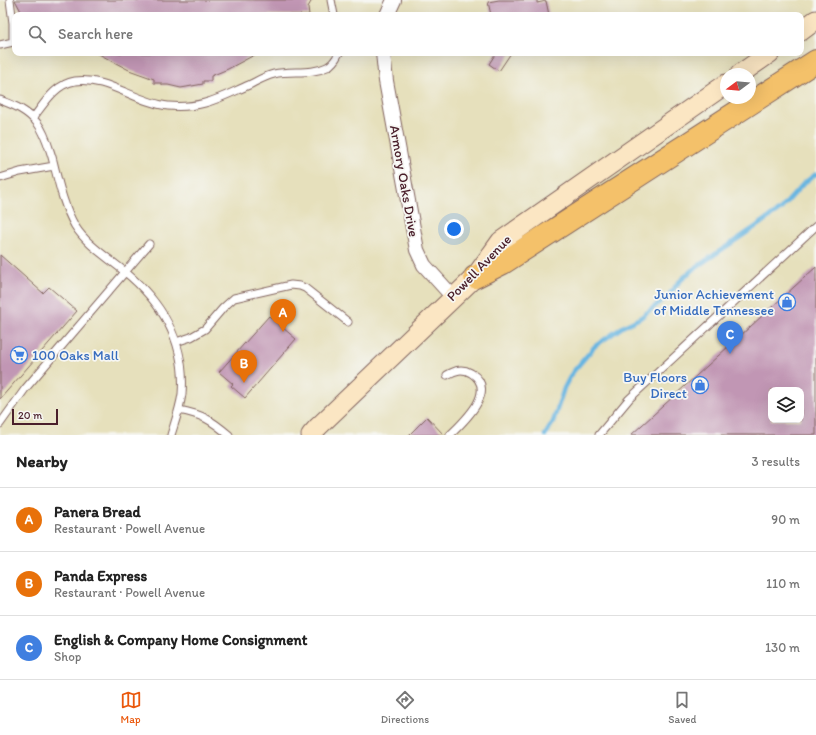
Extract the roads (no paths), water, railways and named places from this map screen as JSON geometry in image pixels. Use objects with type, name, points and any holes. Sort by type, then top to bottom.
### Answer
[{"type":"highway","points":[[475,277],[503,263],[816,61]]},
{"type":"main road","points":[[804,29],[816,20]]},
{"type":"main road","points":[[749,68],[766,56]]},
{"type":"main road","name":"Powell Avenue","points":[[317,431],[475,277],[501,241],[720,88]]},
{"type":"street","points":[[389,12],[394,0]]},
{"type":"street","name":"Armory Oaks Drive","points":[[382,56],[417,250],[424,265],[453,297]]},
{"type":"lane","points":[[10,0],[12,15]]},
{"type":"lane","points":[[331,0],[333,12]]},
{"type":"lane","points":[[0,45],[12,42]]},
{"type":"lane","points":[[33,118],[56,90],[62,85],[76,81],[97,82],[159,105],[193,106],[214,101],[272,74],[321,69],[329,66],[337,56]]},
{"type":"lane","points":[[0,100],[19,108],[38,123],[45,137],[64,201],[75,226],[81,235],[125,272],[156,304],[169,324],[176,342],[182,382],[182,395],[179,410],[171,435]]},
{"type":"lane","points":[[0,178],[20,172],[54,166]]},
{"type":"lane","points":[[599,435],[629,399],[816,226]]},
{"type":"lane","points":[[0,424],[25,389],[149,244]]},
{"type":"lane","points":[[176,342],[205,330],[223,308],[234,298],[291,285],[305,288],[348,322]]},
{"type":"lane","points":[[447,375],[460,370],[466,370],[475,376],[479,381],[481,388],[480,396],[472,412],[450,435]]},
{"type":"lane","points":[[179,410],[206,418],[229,435]]},
{"type":"waterway","points":[[545,435],[553,422],[564,388],[572,373],[595,346],[624,326],[640,318],[668,296],[679,282],[692,270],[780,210],[804,183],[816,174]]},
{"type":"place","name":"Junior Achievement of Middle Tennessee","points":[[787,302]]},
{"type":"place","name":"Panera Bread","points":[[283,332]]},
{"type":"place","name":"English & Company Home Consignment","points":[[730,354]]},
{"type":"place","name":"100 Oaks Mall","points":[[19,355]]},
{"type":"place","name":"Panda Express","points":[[244,383]]},
{"type":"place","name":"Buy Floors Direct","points":[[700,385]]}]
